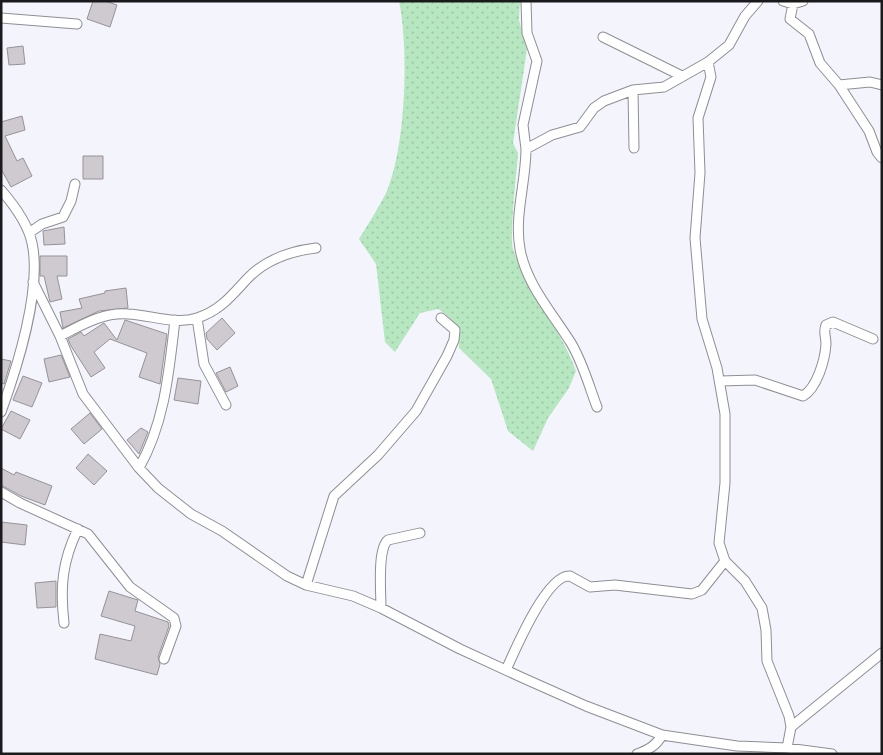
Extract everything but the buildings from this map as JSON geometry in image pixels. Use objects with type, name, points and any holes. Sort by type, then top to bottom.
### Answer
[{"type":"street","points":[[526,1],[527,33],[537,61],[523,125],[526,150],[520,197],[520,250],[552,317],[571,343],[583,367],[597,407]]},
{"type":"street","points":[[526,150],[552,135],[580,127],[594,108],[604,101],[633,90],[664,87],[708,62],[729,45],[745,16],[758,1]]},
{"type":"street","points":[[782,1],[793,4],[803,1]]},
{"type":"street","points":[[793,4],[790,19],[809,34],[820,63],[839,86],[868,131],[877,152],[882,158]]},
{"type":"street","points":[[1,18],[77,24]]},
{"type":"street","points":[[603,37],[682,76]]},
{"type":"street","points":[[708,62],[711,77],[698,118],[700,173],[695,245],[702,319],[720,381],[725,414],[726,459],[719,543],[725,561],[745,581],[762,608],[766,630],[767,662],[789,716],[791,727],[787,748]]},
{"type":"street","points":[[839,86],[870,82],[882,85]]},
{"type":"street","points":[[633,90],[634,148]]},
{"type":"street","points":[[29,233],[38,226],[63,217],[71,201],[75,184]]},
{"type":"street","points":[[1,190],[29,233],[33,252],[33,282],[21,355],[1,412]]},
{"type":"street","points":[[60,336],[97,318],[118,314],[175,320],[197,318],[226,303],[248,278],[273,260],[298,250],[316,248]]},
{"type":"street","points":[[33,282],[60,336],[83,394],[139,468],[158,488],[191,514],[222,531],[287,576],[306,585],[353,596],[506,670],[586,706],[662,735],[737,746],[787,748],[832,754]]},
{"type":"street","points":[[197,318],[204,364],[226,405]]},
{"type":"street","points":[[306,585],[328,509],[334,496],[378,455],[416,410],[447,356],[454,340],[455,330],[441,318]]},
{"type":"street","points":[[139,468],[157,428],[168,380],[175,320]]},
{"type":"street","points":[[720,381],[755,380],[803,396],[810,390],[822,362],[825,351],[826,324],[833,322],[841,324],[873,339]]},
{"type":"street","points":[[1,492],[20,503],[88,534],[130,587],[174,618],[176,626],[164,659]]},
{"type":"street","points":[[64,623],[62,577],[70,546],[78,529]]},
{"type":"street","points":[[381,608],[381,552],[384,543],[388,540],[420,534]]},
{"type":"street","points":[[506,670],[539,604],[560,577],[570,576],[590,587],[616,585],[692,594],[702,590],[725,561]]},
{"type":"street","points":[[791,727],[882,653]]},
{"type":"street","points":[[637,754],[650,749],[659,742],[662,735]]},
{"type":"green space","points":[[399,1],[520,1],[519,20],[527,49],[513,143],[518,153],[513,218],[513,249],[527,281],[562,340],[576,371],[569,388],[548,418],[533,451],[508,431],[491,379],[459,348],[455,325],[444,313],[438,309],[420,313],[395,352],[385,342],[376,264],[359,239],[386,193],[393,174],[398,151],[402,125],[405,71]]}]
